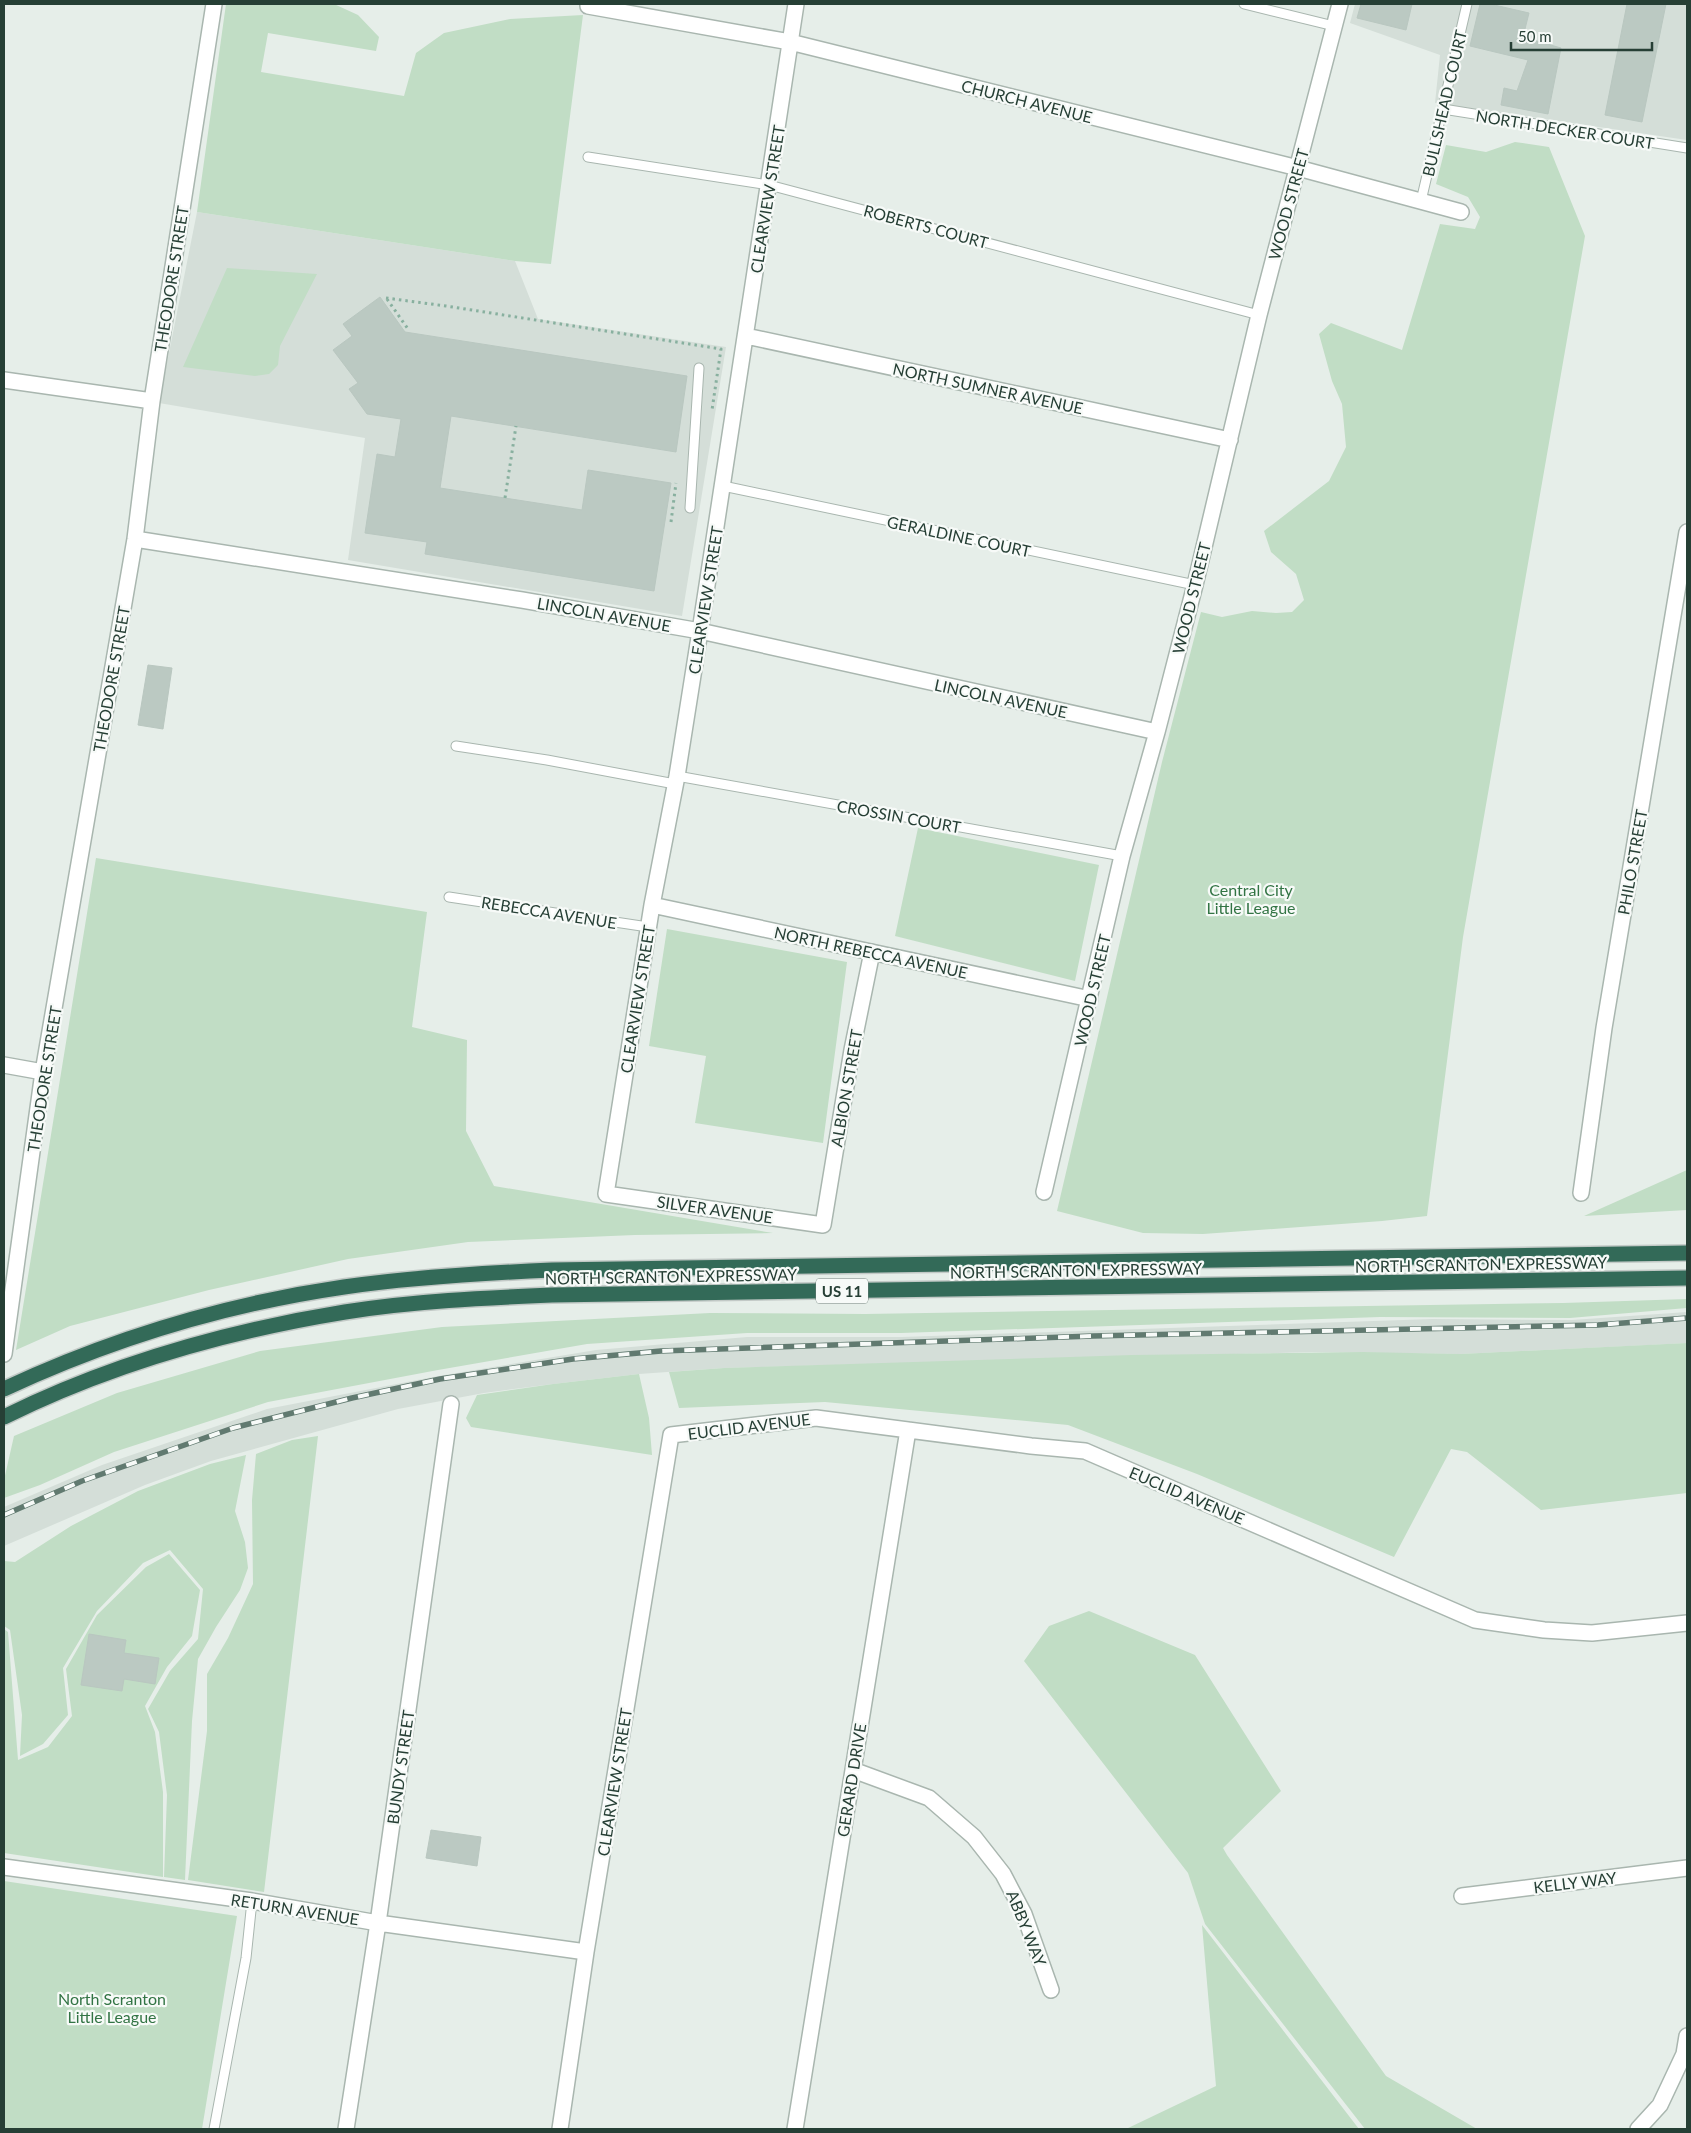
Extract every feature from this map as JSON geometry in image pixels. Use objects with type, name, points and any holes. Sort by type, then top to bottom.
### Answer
[{"type":"highway","name":"NORTH SCRANTON EXPRESSWAY","points":[[4,1389],[131,1338],[243,1306],[343,1287],[446,1276],[552,1270],[1687,1253]]},
{"type":"highway","name":"NORTH SCRANTON EXPRESSWAY","points":[[9,1414],[107,1374],[202,1343],[248,1331],[347,1312],[448,1301],[572,1295],[1687,1278]]},
{"type":"street","name":"THEODORE STREET","points":[[4,1354],[43,1072],[135,539],[152,401],[214,4]]},
{"type":"street","name":"CLEARVIEW STREET","points":[[606,1194],[648,927],[676,780],[700,631],[796,4]]},
{"type":"street","name":"WOOD STREET","points":[[1044,1192],[1122,856],[1195,586],[1259,315],[1340,4]]},
{"type":"street","name":"CHURCH AVENUE","points":[[588,6],[790,42],[1298,168],[1461,212]]},
{"type":"street","name":"NORTH SUMNER AVENUE","points":[[746,336],[1230,440]]},
{"type":"street","points":[[4,380],[152,401]]},
{"type":"street","name":"PHILO STREET","points":[[1580,1193],[1604,1028],[1682,596],[1687,532]]},
{"type":"street","name":"LINCOLN AVENUE","points":[[135,539],[522,600],[700,631],[1157,732]]},
{"type":"street","name":"NORTH REBECCA AVENUE","points":[[652,905],[1090,999]]},
{"type":"street","name":"ALBION STREET","points":[[823,1225],[852,1050],[872,952]]},
{"type":"street","points":[[4,1065],[43,1072]]},
{"type":"street","name":"SILVER AVENUE","points":[[606,1194],[823,1225]]},
{"type":"street","name":"BUNDY STREET","points":[[346,2129],[378,1923],[451,1404]]},
{"type":"street","name":"EUCLID AVENUE","points":[[671,1435],[816,1418],[1085,1450],[1475,1620],[1544,1630],[1592,1633],[1687,1628]]},
{"type":"street","name":"GERARD DRIVE","points":[[795,2129],[908,1430]]},
{"type":"street","name":"CLEARVIEW STREET","points":[[560,2129],[586,1952],[671,1435]]},
{"type":"street","name":"ABBY WAY","points":[[853,1770],[929,1798],[974,1837],[1003,1874],[1024,1914],[1051,1990]]},
{"type":"street","name":"RETURN AVENUE","points":[[4,1867],[252,1901],[378,1923],[586,1952]]},
{"type":"street","name":"KELLY WAY","points":[[1462,1896],[1687,1868]]},
{"type":"street","points":[[1638,2129],[1660,2105],[1684,2054],[1687,2036]]},
{"type":"lane","points":[[1244,4],[1334,26]]},
{"type":"lane","name":"BULLSHEAD COURT","points":[[1421,201],[1467,4]]},
{"type":"lane","name":"NORTH DECKER COURT","points":[[1443,109],[1687,148]]},
{"type":"lane","name":"ROBERTS COURT","points":[[588,157],[769,185],[1259,315]]},
{"type":"lane","points":[[690,508],[699,368]]},
{"type":"lane","name":"GERALDINE COURT","points":[[723,486],[1195,586]]},
{"type":"lane","name":"CROSSIN COURT","points":[[456,746],[676,780],[1122,856]]},
{"type":"lane","name":"REBECCA AVENUE","points":[[449,897],[648,927]]},
{"type":"lane","points":[[214,2129],[246,1958],[252,1901]]},
{"type":"path","points":[[408,329],[386,298],[721,349],[711,416]]},
{"type":"path","points":[[505,498],[516,426]]},
{"type":"shaded area","points":[[1355,4],[1687,4],[1687,140],[1435,103],[1440,55],[1350,23]]},
{"type":"shaded area","points":[[197,212],[515,261],[538,319],[726,347],[682,616],[348,560],[365,438],[159,403]]},
{"type":"shaded area","points":[[1687,1312],[1687,1343],[1460,1354],[1312,1352],[724,1368],[639,1374],[484,1393],[398,1409],[211,1461],[145,1485],[4,1546],[4,1507],[102,1465],[267,1409],[433,1377],[596,1350],[747,1337],[902,1337],[1433,1319],[1572,1320]]},
{"type":"green space","points":[[226,4],[334,4],[358,15],[379,37],[376,51],[268,33],[261,72],[404,96],[416,53],[444,33],[510,19],[583,15],[551,264],[515,261],[197,212]]},
{"type":"green space","name":"Central City Little League","points":[[1515,142],[1549,147],[1585,236],[1463,937],[1427,1216],[1203,1234],[1143,1233],[1057,1211],[1162,762],[1201,612],[1222,617],[1252,611],[1292,612],[1304,600],[1296,574],[1271,552],[1264,531],[1329,481],[1346,447],[1342,404],[1332,381],[1319,334],[1331,323],[1402,350],[1440,224],[1475,229],[1480,217],[1468,197],[1436,184],[1446,145],[1486,152]]},
{"type":"green space","points":[[227,268],[317,274],[280,346],[278,365],[269,374],[255,376],[183,367]]},
{"type":"green space","points":[[918,828],[1099,865],[1075,981],[895,936]]},
{"type":"green space","points":[[96,858],[427,912],[412,1027],[467,1040],[466,1131],[494,1186],[773,1233],[635,1235],[468,1242],[348,1259],[209,1290],[70,1326],[16,1350]]},
{"type":"green space","points":[[667,929],[847,962],[823,1143],[695,1123],[706,1056],[649,1046]]},
{"type":"green space","points":[[1687,1170],[1687,1210],[1584,1216]]},
{"type":"green space","points":[[1687,1299],[1687,1308],[1570,1318],[1380,1317],[901,1333],[747,1333],[587,1344],[268,1402],[114,1452],[40,1485],[4,1498],[4,1480],[14,1436],[117,1393],[260,1351],[442,1327],[710,1313],[865,1314],[1563,1303]]},
{"type":"green space","points":[[1687,1343],[1687,1493],[1541,1510],[1467,1452],[1451,1449],[1394,1557],[1197,1474],[1068,1425],[825,1402],[679,1408],[669,1372],[724,1368],[1132,1355],[1363,1352],[1460,1354]]},
{"type":"green space","points":[[639,1374],[649,1418],[652,1455],[471,1427],[466,1418],[477,1395]]},
{"type":"green space","points":[[318,1436],[264,1892],[188,1880],[207,1731],[207,1674],[228,1638],[253,1584],[252,1500],[256,1454],[292,1440]]},
{"type":"green space","points":[[246,1455],[235,1511],[245,1542],[248,1568],[240,1590],[198,1659],[192,1721],[185,1880],[164,1877],[167,1795],[159,1732],[148,1709],[170,1671],[198,1639],[203,1589],[170,1550],[143,1563],[97,1611],[63,1668],[68,1715],[43,1744],[20,1756],[22,1715],[10,1630],[4,1626],[4,1561],[15,1562],[71,1526],[138,1491],[210,1464]]},
{"type":"green space","points":[[169,1554],[200,1590],[192,1636],[167,1667],[145,1706],[155,1732],[163,1792],[163,1877],[4,1853],[4,1629],[8,1632],[18,1760],[48,1747],[72,1716],[66,1669],[97,1615],[146,1567]]},
{"type":"green space","points":[[1089,1611],[1195,1655],[1281,1791],[1223,1848],[1227,1855],[1386,2076],[1477,2129],[1365,2129],[1205,1924],[1188,1873],[1024,1661],[1049,1626]]},
{"type":"green space","name":"North Scranton Little League","points":[[4,1881],[237,1916],[202,2129],[4,2129]]},
{"type":"green space","points":[[1202,1925],[1359,2129],[1126,2129],[1216,2086]]},
{"type":"building","points":[[1361,4],[1412,4],[1406,30],[1357,18]]},
{"type":"building","points":[[1480,4],[1490,4],[1529,13],[1523,37],[1561,48],[1548,114],[1501,105],[1504,88],[1517,91],[1528,60],[1470,46]]},
{"type":"building","points":[[1627,4],[1666,4],[1642,122],[1605,115]]},
{"type":"building","points":[[380,297],[405,332],[687,376],[676,452],[451,416],[440,488],[582,510],[588,470],[671,483],[654,591],[425,554],[427,542],[365,533],[377,454],[395,457],[401,419],[367,414],[349,389],[358,383],[333,350],[352,336],[343,324]]},
{"type":"building","points":[[148,665],[172,668],[163,729],[138,725]]},
{"type":"building","points":[[89,1634],[126,1640],[124,1653],[159,1658],[155,1684],[124,1679],[122,1691],[81,1685]]},
{"type":"building","points":[[431,1830],[481,1837],[477,1866],[426,1858]]},
{"type":"railway","points":[[4,1515],[82,1481],[233,1428],[352,1398],[440,1379],[573,1359],[661,1351],[1093,1336],[1598,1325],[1687,1318]]}]
